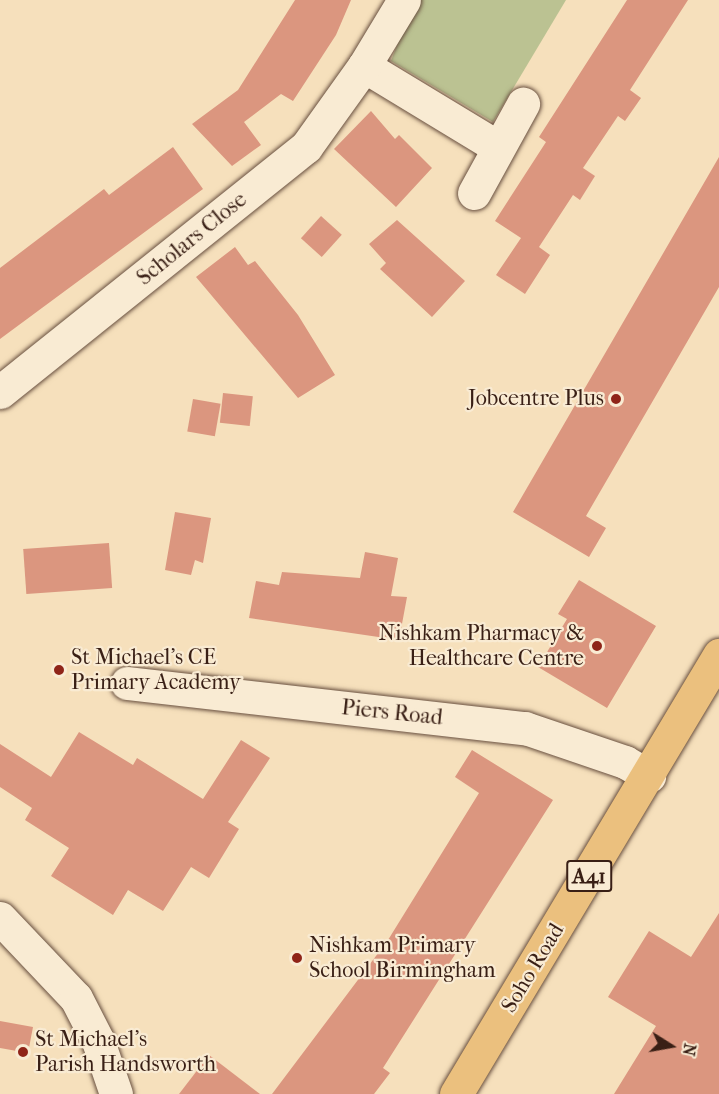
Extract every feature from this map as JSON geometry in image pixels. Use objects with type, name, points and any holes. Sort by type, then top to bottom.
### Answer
[{"type":"highway","name":"Soho Road","points":[[456,1094],[649,776],[719,655]]},
{"type":"street","name":"Scholars Close","points":[[0,392],[306,147],[364,66],[404,0]]},
{"type":"street","points":[[364,66],[498,147]]},
{"type":"street","points":[[474,193],[523,104]]},
{"type":"street","name":"Piers Road","points":[[127,683],[525,728],[625,762],[649,776]]},
{"type":"street","points":[[0,918],[75,998],[98,1041],[116,1094]]},
{"type":"green space","points":[[414,0],[566,0],[493,122],[391,61]]},
{"type":"building","points":[[295,0],[351,0],[336,35],[293,101],[281,94],[244,122],[261,145],[232,166],[192,124],[238,90]]},
{"type":"building","points":[[627,0],[688,0],[630,90],[641,98],[625,121],[618,116],[583,168],[595,176],[580,200],[573,195],[539,247],[550,255],[525,294],[496,275],[521,238],[495,221],[546,142],[539,137]]},
{"type":"building","points":[[371,111],[395,139],[399,135],[432,168],[396,207],[334,149]]},
{"type":"building","points":[[173,147],[203,189],[0,339],[0,268],[104,189],[109,195]]},
{"type":"building","name":"Jobcentre Plus","points":[[719,157],[719,287],[586,516],[606,528],[589,557],[513,512]]},
{"type":"building","points":[[321,216],[342,235],[322,257],[301,238]]},
{"type":"building","points":[[397,220],[465,281],[432,317],[380,269],[386,263],[369,244]]},
{"type":"building","points":[[235,247],[248,265],[255,261],[298,315],[335,375],[298,398],[196,277]]},
{"type":"building","points":[[223,393],[253,396],[250,426],[220,423]]},
{"type":"building","points":[[193,399],[221,404],[215,436],[187,431]]},
{"type":"building","points":[[175,512],[211,518],[203,563],[195,560],[191,575],[165,570]]},
{"type":"building","points":[[109,543],[112,588],[26,594],[23,549]]},
{"type":"building","points":[[365,552],[398,558],[391,596],[407,597],[399,640],[249,618],[256,581],[279,585],[282,572],[360,578]]},
{"type":"building","name":"Nishkam Pharmacy & Healthcare Centre","points":[[579,580],[656,626],[607,708],[538,667],[567,619],[558,614]]},
{"type":"building","points":[[79,732],[133,765],[137,758],[203,799],[241,740],[270,758],[228,822],[239,829],[209,878],[191,867],[163,911],[128,890],[113,915],[51,876],[69,848],[25,820],[32,808],[0,787],[0,744],[51,777]]},
{"type":"building","points":[[472,750],[553,800],[383,1068],[390,1073],[374,1094],[272,1094],[388,940],[479,793],[455,777]]},
{"type":"building","points":[[719,913],[719,1094],[614,1094],[656,1026],[608,997],[649,931],[691,957]]},
{"type":"building","name":"St Michael's Parish Handsworth","points":[[0,1021],[33,1027],[28,1053],[0,1048]]},
{"type":"building","points":[[209,1055],[260,1094],[179,1094]]},
{"type":"place","name":"Jobcentre Plus","points":[[616,399]]},
{"type":"place","name":"Nishkam Pharmacy & Healthcare Centre","points":[[597,646]]},
{"type":"place","name":"St Michael's CE Primary Academy","points":[[59,670]]},
{"type":"place","name":"Nishkam Primary School Birmingham","points":[[297,958]]},
{"type":"place","name":"St Michael's Parish Handsworth","points":[[23,1052]]}]
